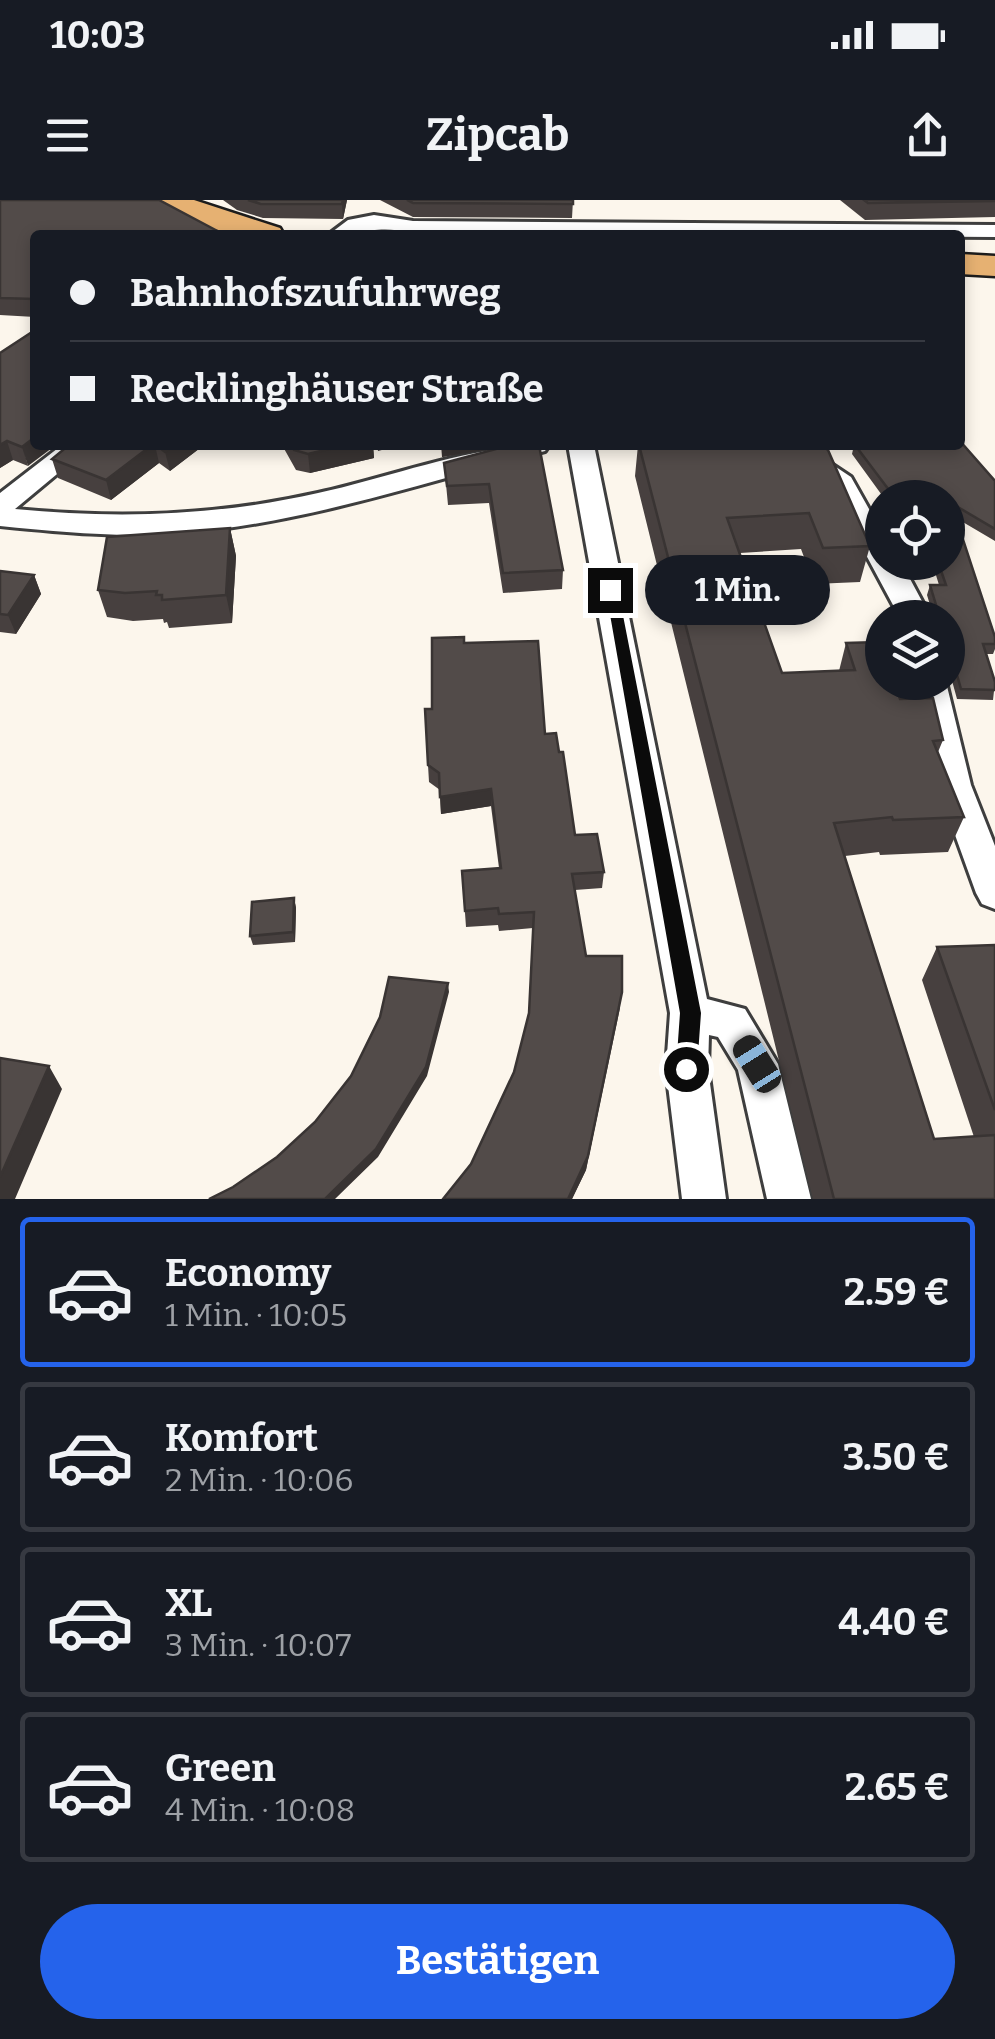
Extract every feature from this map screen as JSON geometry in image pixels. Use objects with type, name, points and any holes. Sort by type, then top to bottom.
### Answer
[{"type":"main road","points":[[167,200],[251,230]]},
{"type":"street","points":[[348,230],[382,219],[412,227],[849,230]]},
{"type":"street","points":[[965,231],[995,231]]},
{"type":"street","points":[[0,507],[73,450]]},
{"type":"street","points":[[0,517],[110,528],[186,524],[266,512],[516,450]]},
{"type":"street","points":[[581,450],[690,1013],[686,1069],[704,1199]]},
{"type":"street","points":[[792,450],[842,483],[865,525]]},
{"type":"street","points":[[934,700],[954,785],[995,893]]},
{"type":"street","points":[[690,1013],[731,1022],[757,1064],[789,1199]]},
{"type":"building","points":[[0,200],[159,200],[216,230],[30,230],[30,299],[0,298]]},
{"type":"building","points":[[248,200],[343,200],[342,204],[261,204]]},
{"type":"building","points":[[407,200],[573,200],[573,204],[413,203]]},
{"type":"building","points":[[864,200],[995,200],[995,201],[868,203]]},
{"type":"building","points":[[30,333],[30,441],[22,447],[7,441],[0,445],[0,353]]},
{"type":"building","points":[[965,447],[995,481],[995,529],[965,511],[965,480],[881,480],[859,450],[965,450]]},
{"type":"building","points":[[63,450],[145,450],[106,480],[52,459]]},
{"type":"building","points":[[492,450],[540,450],[563,570],[503,573],[489,484],[447,486],[444,463]]},
{"type":"building","points":[[640,450],[828,450],[865,535],[865,546],[823,548],[809,513],[727,518],[782,673],[855,670],[846,643],[865,642],[865,700],[933,700],[943,740],[933,741],[964,817],[892,817],[834,823],[934,1139],[995,1135],[995,1199],[834,1199]]},
{"type":"building","points":[[230,528],[226,595],[162,600],[157,591],[98,590],[107,537]]},
{"type":"building","points":[[965,546],[995,637],[995,644],[983,644],[995,690],[965,689],[965,600],[935,600],[930,585],[946,585],[944,580],[965,580]]},
{"type":"building","points":[[0,571],[34,575],[8,615],[0,614]]},
{"type":"building","points":[[464,637],[464,643],[538,641],[545,734],[556,733],[559,752],[563,752],[575,835],[597,834],[604,872],[572,874],[586,956],[622,956],[622,992],[588,1156],[568,1199],[443,1199],[471,1164],[514,1072],[529,1013],[534,912],[499,914],[498,908],[465,911],[462,871],[501,868],[491,789],[440,797],[439,773],[428,765],[425,709],[432,709],[432,638]]},
{"type":"building","points":[[294,898],[293,932],[250,936],[252,902]]},
{"type":"building","points":[[995,945],[995,1110],[937,947]]},
{"type":"building","points":[[389,977],[448,983],[426,1067],[376,1149],[325,1199],[209,1199],[277,1157],[315,1122],[351,1076],[380,1017]]},
{"type":"building","points":[[0,1058],[49,1066],[0,1177]]},
{"type":"route","points":[[610,590],[681,955],[690,1013],[686,1069]]}]
